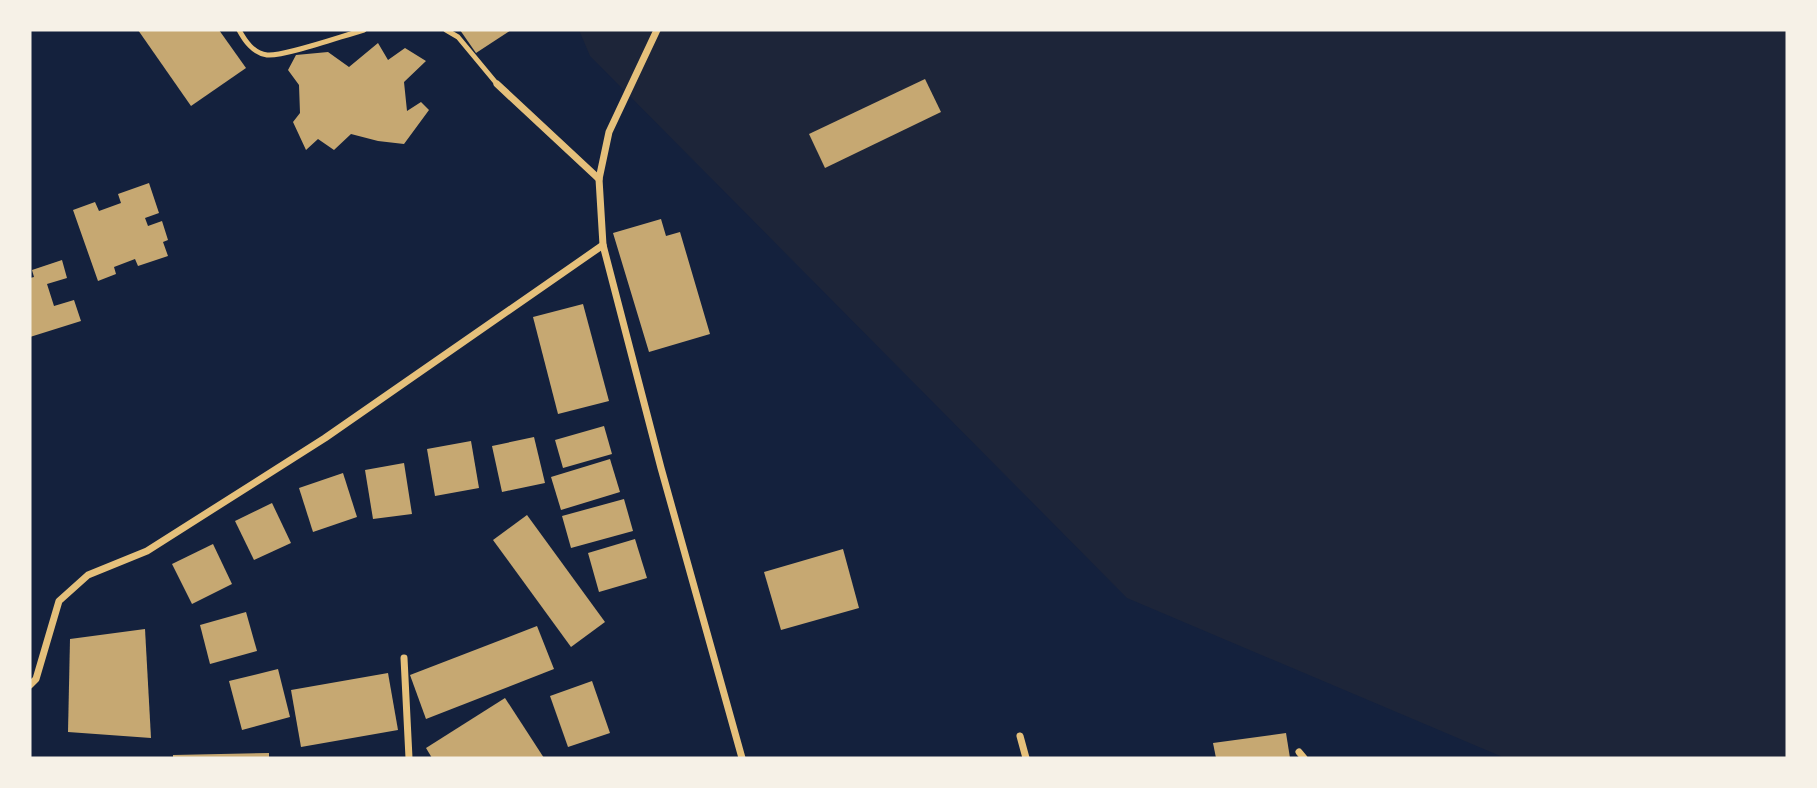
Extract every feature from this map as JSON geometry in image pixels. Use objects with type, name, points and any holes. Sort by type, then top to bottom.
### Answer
[{"type":"street","points":[[657,30],[609,132],[598,179],[603,245],[661,468],[742,758]]},
{"type":"street","points":[[497,84],[598,179]]},
{"type":"street","points":[[30,685],[36,679],[59,601],[89,575],[147,551],[314,446],[603,245]]},
{"type":"street","points":[[404,658],[409,758]]},
{"type":"street","points":[[1020,736],[1026,758]]},
{"type":"lane","points":[[239,30],[246,44],[267,55],[364,30]]},
{"type":"lane","points":[[446,30],[458,37],[497,84]]},
{"type":"shaded area","points":[[579,30],[1787,30],[1787,758],[1505,758],[1127,598],[590,56]]},
{"type":"building","points":[[138,30],[219,30],[246,68],[191,106]]},
{"type":"building","points":[[460,30],[511,30],[476,53]]},
{"type":"building","points":[[378,43],[388,60],[405,48],[426,61],[404,82],[407,111],[421,102],[429,110],[404,144],[351,134],[334,150],[318,139],[306,150],[293,122],[300,113],[299,85],[288,70],[296,55],[328,52],[349,67]]},
{"type":"building","points":[[925,79],[941,112],[825,168],[809,134]]},
{"type":"building","points":[[149,183],[159,213],[145,218],[148,226],[162,221],[168,240],[163,242],[168,256],[138,266],[135,259],[114,267],[116,274],[98,281],[73,210],[95,202],[99,211],[121,203],[118,194]]},
{"type":"building","points":[[661,219],[666,236],[680,232],[710,334],[649,352],[613,233]]},
{"type":"building","points":[[62,260],[67,278],[47,284],[54,306],[74,300],[81,321],[30,337],[30,278],[34,277],[32,270]]},
{"type":"building","points":[[583,304],[609,401],[558,414],[533,317]]},
{"type":"building","points":[[604,426],[612,454],[563,468],[555,440]]},
{"type":"building","points":[[534,437],[545,483],[502,492],[492,446]]},
{"type":"building","points":[[471,441],[479,488],[435,496],[427,449]]},
{"type":"building","points":[[610,459],[620,492],[561,510],[551,477]]},
{"type":"building","points":[[404,463],[412,514],[373,519],[365,470]]},
{"type":"building","points":[[343,473],[357,517],[313,532],[299,488]]},
{"type":"building","points":[[624,499],[633,531],[571,548],[562,516]]},
{"type":"building","points":[[272,503],[291,543],[254,560],[235,521]]},
{"type":"building","points":[[527,515],[605,622],[571,647],[493,540]]},
{"type":"building","points":[[635,539],[647,578],[599,592],[588,553]]},
{"type":"building","points":[[213,544],[232,584],[192,604],[172,564]]},
{"type":"building","points":[[843,549],[859,608],[781,630],[764,572]]},
{"type":"building","points":[[246,612],[257,651],[210,664],[200,625]]},
{"type":"building","points":[[537,626],[554,669],[426,719],[410,675]]},
{"type":"building","points":[[145,629],[151,738],[68,732],[70,639]]},
{"type":"building","points":[[278,669],[290,717],[242,730],[229,681]]},
{"type":"building","points":[[388,673],[398,730],[301,747],[291,690]]},
{"type":"building","points":[[592,681],[610,733],[568,747],[550,696]]},
{"type":"building","points":[[505,698],[544,758],[432,758],[426,748]]},
{"type":"building","points":[[1286,733],[1290,758],[1216,758],[1213,743]]},
{"type":"building","points":[[269,753],[269,758],[173,758],[173,755]]}]
